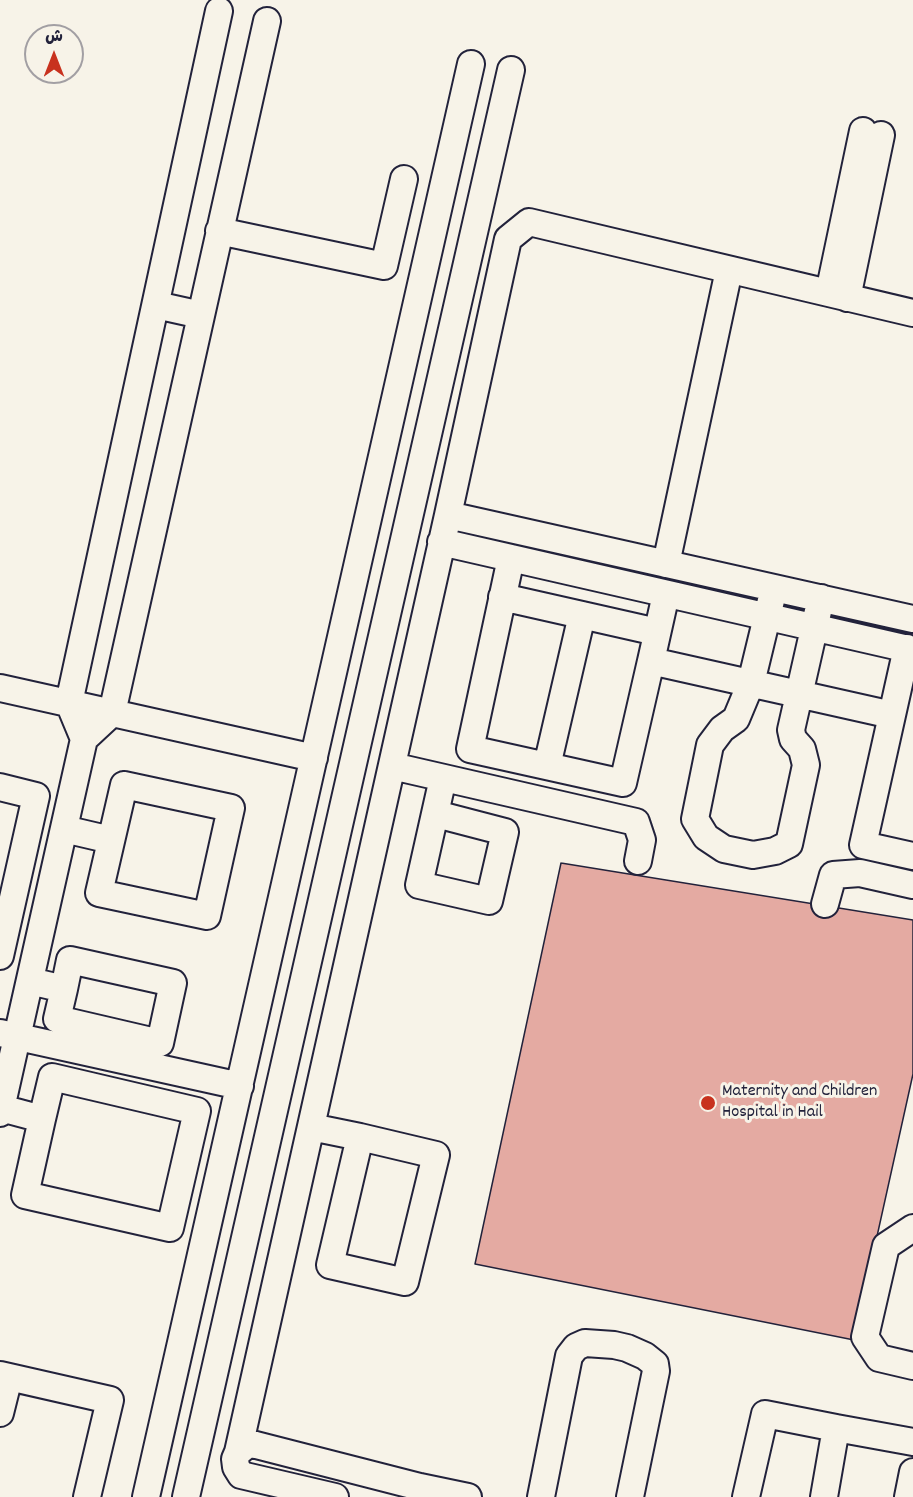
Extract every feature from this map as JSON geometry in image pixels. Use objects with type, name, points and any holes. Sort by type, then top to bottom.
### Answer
[{"type":"street","points":[[84,739],[69,703],[219,11]]},
{"type":"street","points":[[42,1119],[1,1111],[8,1035],[30,981],[84,739],[112,713],[267,21]]},
{"type":"street","points":[[146,1497],[471,64]]},
{"type":"street","points":[[186,1497],[511,70]]},
{"type":"street","points":[[838,295],[872,133]]},
{"type":"street","points":[[219,231],[384,266],[404,178]]},
{"type":"street","points":[[335,1497],[295,1492],[241,1475],[236,1467],[235,1459],[392,766],[508,239],[529,222],[913,313]]},
{"type":"street","points":[[666,564],[729,270]]},
{"type":"street","points":[[156,305],[201,315]]},
{"type":"street","points":[[448,515],[913,619]]},
{"type":"street","points":[[441,542],[910,649],[905,690],[892,715],[863,845],[913,856]]},
{"type":"street","points":[[511,558],[470,749],[623,783],[666,594]]},
{"type":"street","points":[[774,588],[751,683],[736,719],[722,729],[710,745],[695,819],[706,837],[724,849],[753,855],[775,851],[789,844],[806,765],[802,749],[793,739],[791,730],[821,598]]},
{"type":"street","points":[[502,597],[657,632]]},
{"type":"street","points":[[547,766],[582,615]]},
{"type":"street","points":[[651,661],[892,715]]},
{"type":"street","points":[[0,688],[314,758]]},
{"type":"street","points":[[392,766],[636,822],[642,840],[638,861]]},
{"type":"street","points":[[436,814],[505,832],[489,901],[419,885],[443,778]]},
{"type":"street","points":[[124,785],[231,808],[207,916],[99,893],[111,840],[124,785]]},
{"type":"street","points":[[0,787],[36,796],[0,956]]},
{"type":"street","points":[[64,829],[111,840]]},
{"type":"street","points":[[825,904],[833,874],[860,873],[913,885]]},
{"type":"street","points":[[70,960],[172,983],[160,1043],[57,1019],[64,989],[70,960]]},
{"type":"street","points":[[30,981],[64,989]]},
{"type":"street","points":[[8,1035],[240,1086]]},
{"type":"street","points":[[52,1077],[196,1111],[170,1228],[25,1195],[42,1119],[52,1077]]},
{"type":"street","points":[[311,1127],[360,1137],[436,1155],[405,1282],[330,1265],[360,1137]]},
{"type":"street","points":[[913,1228],[886,1246],[865,1337],[879,1358],[913,1366]]},
{"type":"street","points":[[541,1497],[569,1356],[576,1347],[585,1343],[627,1348],[645,1356],[655,1364],[657,1371],[630,1497]]},
{"type":"street","points":[[0,1413],[4,1376],[110,1400],[87,1497]]},
{"type":"street","points":[[746,1497],[765,1414],[913,1442]]},
{"type":"street","points":[[824,1497],[836,1428]]},
{"type":"street","points":[[238,1452],[248,1444],[256,1445],[418,1492],[468,1497]]},
{"type":"street","points":[[295,1492],[304,1458]]},
{"type":"street","points":[[908,1497],[913,1472]]},
{"type":"building","name":"Maternity and Children Hospital in Hail","points":[[561,863],[913,920],[913,1074],[854,1340],[475,1264]]},
{"type":"place","name":"Maternity and Children Hospital in Hail","points":[[708,1103]]}]
